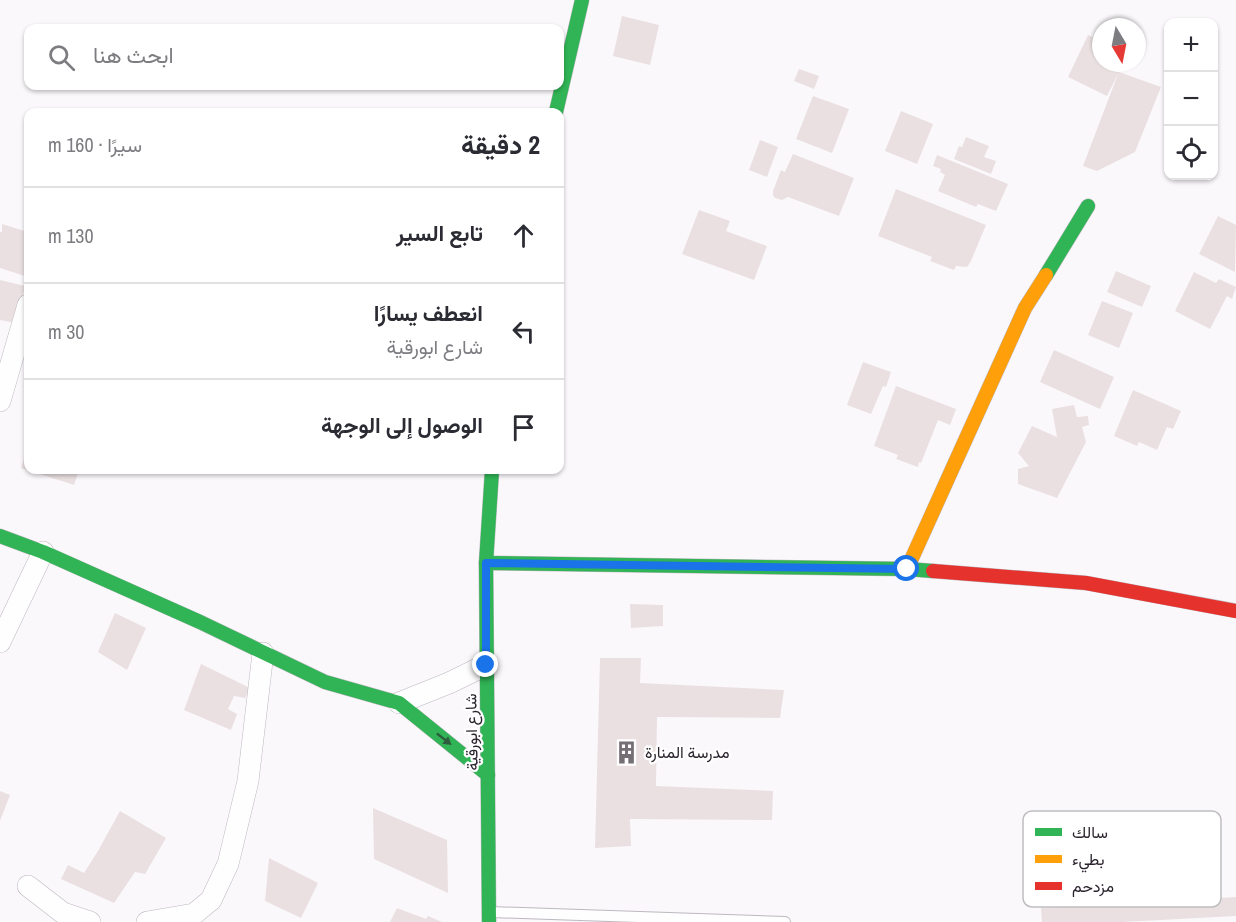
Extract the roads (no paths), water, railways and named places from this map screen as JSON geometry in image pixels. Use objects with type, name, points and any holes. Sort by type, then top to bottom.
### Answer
[{"type":"street","points":[[564,78],[582,0]]},
{"type":"street","points":[[557,108],[561,90]]},
{"type":"street","points":[[907,569],[1025,308],[1089,206]]},
{"type":"street","points":[[0,401],[24,319]]},
{"type":"street","name":"شارع ابورقية","points":[[489,917],[486,563],[492,474]]},
{"type":"street","points":[[0,536],[43,552],[200,622],[325,682],[399,703],[488,775]]},
{"type":"street","points":[[0,642],[43,552]]},
{"type":"street","points":[[486,563],[907,569],[1086,583],[1236,611]]},
{"type":"street","points":[[147,922],[194,914],[211,900],[228,864],[248,781],[263,653]]},
{"type":"street","points":[[399,703],[486,665]]},
{"type":"street","points":[[28,886],[63,913],[90,922]]},
{"type":"lane","points":[[489,917],[785,922]]},
{"type":"place","name":"مدرسة المنارة","points":[[627,752]]}]
